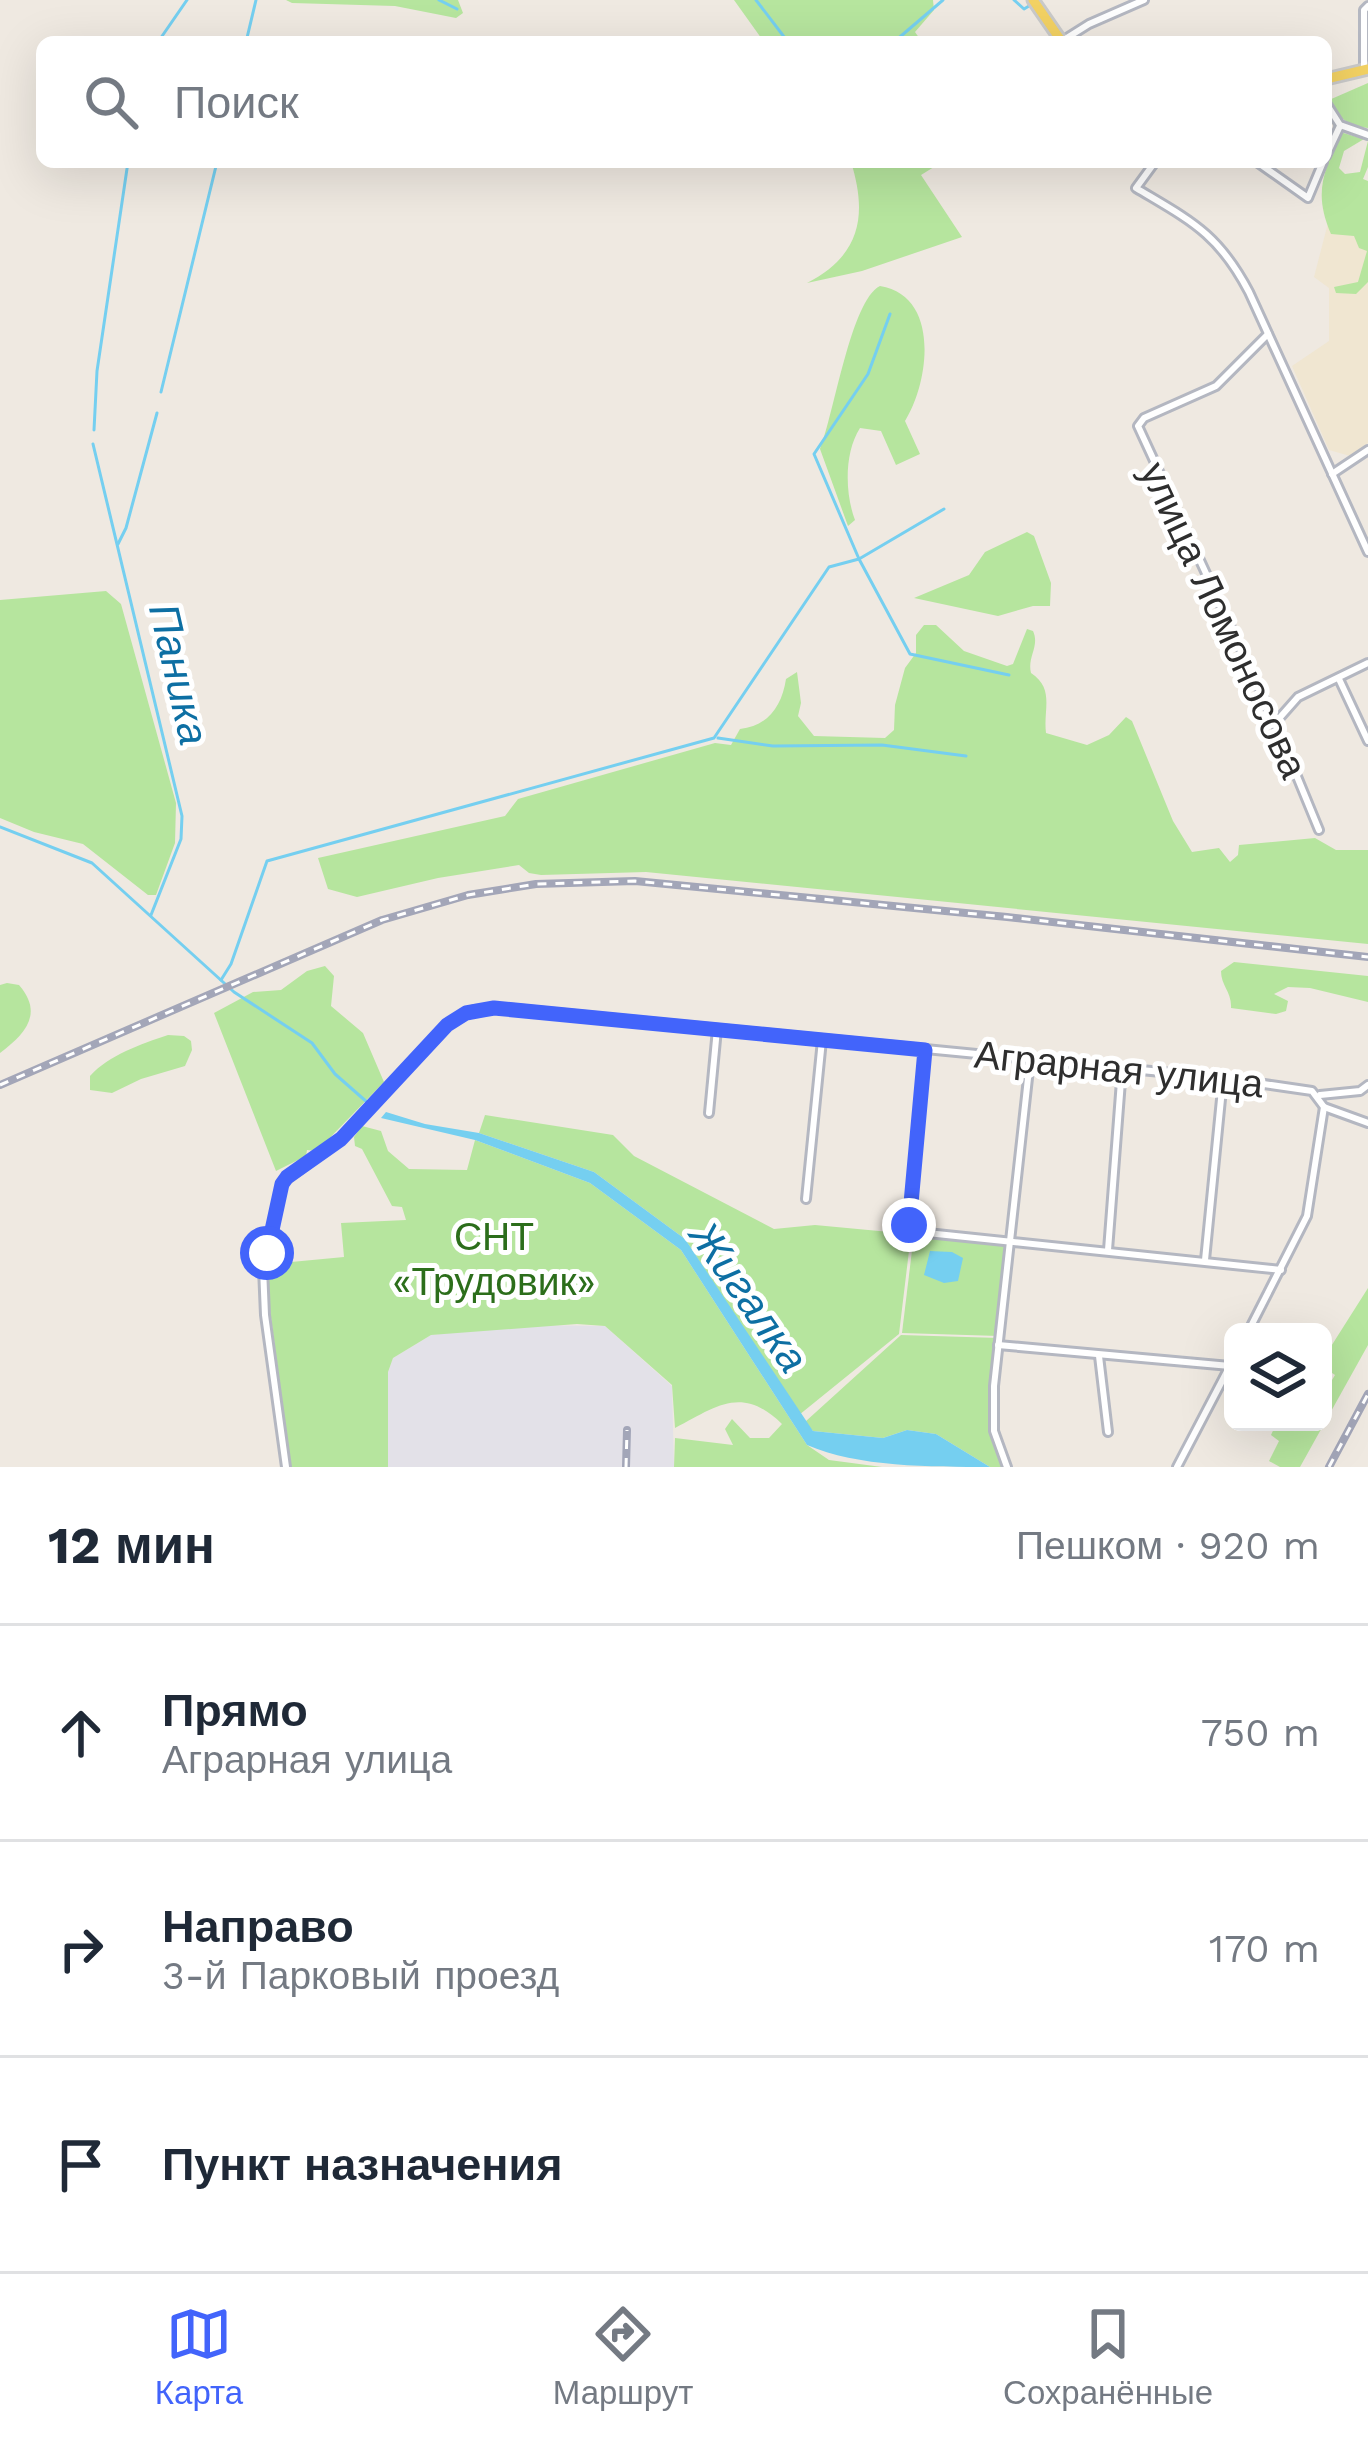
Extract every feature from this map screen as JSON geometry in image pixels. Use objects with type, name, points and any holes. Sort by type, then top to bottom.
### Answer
[{"type":"main road","points":[[1033,0],[1058,36]]},
{"type":"main road","points":[[1332,78],[1366,69]]},
{"type":"street","points":[[1071,36],[1144,0]]},
{"type":"street","points":[[1366,69],[1362,54],[1368,6]]},
{"type":"street","points":[[1332,112],[1340,125],[1368,135]]},
{"type":"street","points":[[1332,143],[1340,125]]},
{"type":"street","points":[[1151,168],[1136,188],[1210,234],[1226,251],[1368,552]]},
{"type":"street","points":[[1266,168],[1308,198],[1321,168]]},
{"type":"street","name":"улица Ломоносова","points":[[1268,334],[1216,386],[1144,418],[1138,426],[1319,830]]},
{"type":"street","points":[[1332,474],[1368,450]]},
{"type":"street","points":[[1275,723],[1298,697],[1368,663]]},
{"type":"street","points":[[1338,678],[1368,741]]},
{"type":"street","name":"Аграрная улица","points":[[286,1467],[263,1268],[282,1184],[328,1150],[447,1025],[474,1010],[504,1008],[1223,1078],[1305,1089],[1318,1095],[1324,1107]]},
{"type":"street","points":[[709,1113],[717,1029]]},
{"type":"street","points":[[806,1199],[822,1040]]},
{"type":"street","points":[[925,1050],[908,1231],[1281,1270]]},
{"type":"street","points":[[1007,1467],[992,1417],[1030,1060]]},
{"type":"street","points":[[1108,1251],[1122,1068]]},
{"type":"street","points":[[1205,1260],[1223,1078]]},
{"type":"street","points":[[1318,1095],[1368,1085]]},
{"type":"street","points":[[1253,1323],[1307,1216],[1324,1107],[1368,1123]]},
{"type":"street","points":[[998,1345],[1224,1363]]},
{"type":"street","points":[[1099,1356],[1108,1432]]},
{"type":"street","points":[[1177,1467],[1224,1378]]},
{"type":"shaded area","points":[[1328,223],[1368,233],[1368,443],[1350,456],[1329,450],[1292,366],[1329,341],[1329,288],[1314,277]]},
{"type":"shaded area","points":[[520,1325],[605,1326],[672,1386],[674,1467],[388,1467],[388,1372],[393,1358],[431,1335]]},
{"type":"green space","points":[[286,0],[458,0],[463,13],[456,18],[395,6]]},
{"type":"green space","points":[[734,0],[933,0],[934,10],[915,32],[918,36],[760,36]]},
{"type":"green space","points":[[1368,83],[1368,128],[1344,120],[1332,99]]},
{"type":"green space","points":[[1340,132],[1364,139],[1344,151],[1339,168],[1345,174],[1360,172],[1368,141],[1363,179],[1368,181],[1368,282],[1356,294],[1336,293],[1334,287],[1358,282],[1367,251],[1359,248],[1354,236],[1331,234],[1322,194]]},
{"type":"green space","points":[[852,168],[932,168],[921,175],[962,237],[862,271],[807,283],[849,247],[859,217]]},
{"type":"green space","points":[[880,286],[900,293],[921,323],[924,364],[905,421],[920,454],[896,465],[881,431],[860,428],[849,461],[849,498],[855,520],[848,526],[820,449],[860,312]]},
{"type":"green space","points":[[1027,532],[1034,536],[1051,583],[1050,606],[998,616],[914,598],[969,575],[985,552]]},
{"type":"green space","points":[[106,591],[121,604],[176,803],[175,843],[156,895],[148,895],[83,844],[0,818],[0,600]]},
{"type":"green space","points":[[924,625],[936,625],[964,651],[1007,666],[1013,664],[1027,629],[1033,631],[1030,667],[1046,693],[1046,733],[1087,745],[1109,735],[1126,717],[1132,721],[1173,821],[1192,852],[1219,848],[1230,862],[1238,855],[1239,845],[1315,838],[1336,850],[1368,850],[1368,944],[646,872],[541,875],[519,865],[357,897],[328,889],[318,858],[505,816],[518,799],[715,743],[731,745],[740,729],[772,713],[786,679],[797,672],[798,716],[814,736],[885,738],[894,730],[905,668],[916,653],[916,635]]},
{"type":"green space","points":[[1234,962],[1368,976],[1368,1002],[1288,987],[1274,994],[1288,1001],[1286,1011],[1231,1008],[1221,971]]},
{"type":"green space","points":[[325,966],[334,976],[331,1006],[363,1033],[384,1082],[317,1151],[307,1150],[306,1156],[276,1171],[214,1013],[253,992],[281,990],[307,971]]},
{"type":"green space","points":[[0,985],[19,985],[31,1014],[24,1031],[0,1053]]},
{"type":"green space","points":[[168,1035],[191,1041],[185,1066],[112,1093],[90,1090],[90,1076],[106,1062]]},
{"type":"green space","points":[[485,1115],[613,1135],[634,1156],[774,1229],[815,1225],[911,1234],[899,1334],[799,1415],[685,1239],[594,1172],[479,1133]]},
{"type":"green space","name":"СНТ «Трудовик»","points":[[362,1126],[381,1131],[388,1151],[409,1169],[467,1170],[475,1140],[590,1183],[681,1250],[807,1445],[829,1460],[882,1467],[674,1467],[675,1438],[733,1445],[725,1429],[732,1419],[750,1438],[769,1438],[782,1424],[768,1412],[742,1402],[717,1407],[675,1428],[672,1385],[605,1326],[577,1324],[431,1335],[393,1358],[388,1372],[388,1467],[291,1467],[265,1273],[270,1264],[344,1257],[341,1223],[406,1220],[402,1207],[392,1206],[362,1149],[355,1146],[354,1137]]},
{"type":"green space","points":[[914,1234],[1009,1245],[999,1336],[902,1333]]},
{"type":"green space","points":[[1368,1288],[1368,1345],[1332,1410],[1332,1345]]},
{"type":"green space","points":[[901,1335],[999,1338],[990,1427],[1006,1467],[990,1467],[936,1434],[907,1430],[883,1438],[813,1431],[805,1422]]},
{"type":"green space","points":[[1273,1431],[1320,1431],[1300,1467],[1280,1467],[1269,1461],[1279,1441],[1271,1435]]},
{"type":"water","points":[[386,1112],[479,1133],[594,1172],[685,1239],[813,1431],[883,1438],[907,1430],[936,1434],[990,1467],[871,1462],[807,1445],[681,1250],[590,1183],[475,1140],[381,1118]]},
{"type":"water","points":[[930,1251],[963,1258],[958,1281],[944,1283],[924,1275]]},
{"type":"waterway","name":"Паника","points":[[162,36],[187,0]]},
{"type":"waterway","points":[[247,36],[256,0]]},
{"type":"waterway","points":[[439,0],[457,9]]},
{"type":"waterway","name":"Паника","points":[[756,0],[783,36]]},
{"type":"waterway","name":"Паника","points":[[901,36],[943,0]]},
{"type":"waterway","name":"Паника","points":[[1014,0],[1024,9],[1039,0]]},
{"type":"waterway","name":"Паника","points":[[94,430],[97,371],[127,168]]},
{"type":"waterway","points":[[161,392],[216,168]]},
{"type":"waterway","points":[[890,314],[868,374],[814,454],[859,559],[910,654],[1009,675]]},
{"type":"waterway","points":[[118,544],[157,413]]},
{"type":"waterway","name":"Паника","points":[[93,444],[182,816],[181,839],[151,915]]},
{"type":"waterway","points":[[221,980],[267,861],[714,738],[829,567],[859,559],[944,509]]},
{"type":"waterway","points":[[718,738],[773,746],[882,745],[966,756]]},
{"type":"waterway","name":"Жигалка","points":[[0,827],[92,863],[234,992],[312,1043],[335,1074],[368,1103]]},
{"type":"railway","points":[[0,1085],[382,920],[468,895],[536,884],[635,881],[1368,957]]},
{"type":"railway","points":[[1329,1467],[1368,1394]]},
{"type":"railway","points":[[626,1467],[627,1430]]},
{"type":"route","points":[[267,1253],[287,1177],[341,1139],[447,1025],[474,1010],[494,1008],[925,1050],[909,1225]]}]
